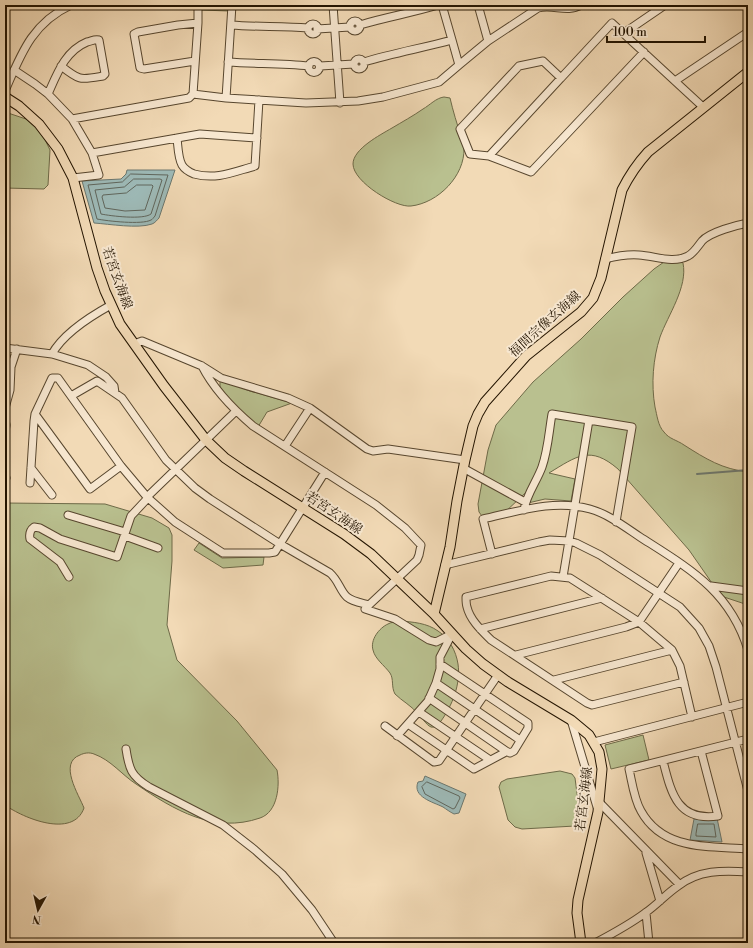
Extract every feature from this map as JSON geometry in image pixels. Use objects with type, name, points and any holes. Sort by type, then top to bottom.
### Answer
[{"type":"main road","name":"福間宗像玄海線","points":[[434,614],[450,547],[464,464],[473,426],[485,402],[526,356],[565,326],[588,305],[596,291],[620,196],[629,177],[648,152],[748,72]]},
{"type":"main road","name":"若宮玄海線","points":[[5,97],[19,106],[46,131],[58,149],[73,178],[97,268],[120,324],[187,418],[206,440],[225,458],[344,534],[371,554],[434,614],[483,664],[498,675],[571,720],[589,735],[594,742],[599,752],[602,769],[599,807],[578,900],[578,927],[581,943]]},
{"type":"street","points":[[5,91],[25,46],[37,29],[53,16],[71,5]]},
{"type":"street","points":[[72,119],[189,98],[193,94],[198,5]]},
{"type":"street","points":[[226,98],[232,5]]},
{"type":"street","points":[[333,5],[340,103]]},
{"type":"street","points":[[231,24],[256,27],[286,26],[308,28],[308,32],[312,34],[318,29],[350,27],[353,22],[358,22],[360,25],[384,18],[412,13],[438,5]]},
{"type":"street","points":[[442,5],[459,65]]},
{"type":"street","points":[[478,5],[488,41]]},
{"type":"street","points":[[193,94],[226,98],[306,103],[340,103],[383,97],[425,87],[439,82],[488,41],[538,8],[545,6],[569,9],[581,5]]},
{"type":"street","points":[[624,33],[665,5]]},
{"type":"street","points":[[489,156],[612,22],[703,107]]},
{"type":"street","points":[[195,61],[144,69],[140,68],[134,34],[158,28],[198,23]]},
{"type":"street","points":[[676,81],[748,32]]},
{"type":"street","points":[[48,94],[61,66],[69,54],[83,44],[95,39],[99,40],[105,74],[103,76],[78,79],[61,66]]},
{"type":"street","points":[[228,62],[253,64],[284,63],[309,66],[310,70],[315,72],[319,70],[320,66],[354,64],[357,59],[361,59],[364,62],[383,56],[416,50],[452,40]]},
{"type":"street","points":[[561,78],[543,61],[519,66],[460,130],[470,154],[489,156],[531,172],[644,52]]},
{"type":"street","points":[[14,70],[48,94],[72,119],[92,153],[100,175],[73,178]]},
{"type":"street","points":[[177,138],[183,167],[188,172],[208,177],[217,177],[255,166],[259,100]]},
{"type":"street","points":[[92,153],[200,134],[257,138]]},
{"type":"street","points":[[605,259],[624,255],[640,255],[675,259],[688,256],[698,248],[703,240],[725,229],[748,223]]},
{"type":"street","points":[[52,354],[56,347],[74,330],[96,313],[111,305]]},
{"type":"street","points":[[134,344],[142,341],[202,366],[221,378],[288,398],[310,408],[367,449],[373,451],[388,449],[464,464],[525,502]]},
{"type":"street","points":[[5,348],[52,354],[88,365],[106,377],[114,386],[115,393]]},
{"type":"street","points":[[5,408],[10,390],[11,368],[18,350]]},
{"type":"street","points":[[71,396],[98,380],[122,398],[149,438],[176,470],[195,488],[280,544],[330,573],[335,578],[344,593],[354,601],[369,605],[417,560],[421,544],[405,528],[376,505],[253,426],[236,411],[208,377],[202,366]]},
{"type":"street","points":[[30,483],[35,414],[52,378],[58,378],[121,466],[146,497],[175,522],[223,553],[275,552],[325,472]]},
{"type":"street","points":[[285,446],[310,408]]},
{"type":"street","points":[[69,577],[60,562],[30,539],[29,534],[31,529],[34,527],[40,528],[60,539],[117,557],[131,516],[146,500],[146,497],[176,470],[236,411]]},
{"type":"street","points":[[35,414],[90,489],[121,466]]},
{"type":"street","points":[[524,510],[525,502],[539,476],[543,464],[552,414],[632,427],[616,522]]},
{"type":"street","points":[[5,420],[5,432]]},
{"type":"street","points":[[563,577],[589,420]]},
{"type":"street","points":[[31,468],[52,495]]},
{"type":"street","points":[[492,554],[483,519],[550,505],[590,509],[604,514],[679,563],[711,586],[737,621],[748,650]]},
{"type":"street","points":[[68,515],[125,534],[158,548]]},
{"type":"street","points":[[445,565],[544,541],[569,541],[600,555],[680,607],[699,628],[709,646],[716,667],[748,791]]},
{"type":"street","points":[[516,655],[626,627],[639,622],[679,563]]},
{"type":"street","points":[[684,682],[592,705],[491,640],[480,629],[467,607],[466,597],[552,576],[570,578],[639,622],[672,650],[678,659],[684,682],[692,717]]},
{"type":"street","points":[[711,586],[748,591]]},
{"type":"street","points":[[480,629],[602,598]]},
{"type":"street","points":[[365,609],[395,619],[429,640],[436,642],[452,634]]},
{"type":"street","points":[[398,736],[429,698],[436,683],[440,657],[452,634]]},
{"type":"street","points":[[554,680],[672,650]]},
{"type":"street","points":[[429,698],[510,753],[513,753],[528,728],[528,724],[440,664]]},
{"type":"street","points":[[385,726],[434,762],[439,761],[498,675]]},
{"type":"street","points":[[436,683],[520,740]]},
{"type":"street","points":[[594,742],[748,702]]},
{"type":"street","points":[[419,712],[490,760]]},
{"type":"street","points":[[571,720],[599,807],[679,884]]},
{"type":"street","points":[[408,724],[474,769],[506,751]]},
{"type":"street","points":[[748,739],[629,769],[640,810],[657,830],[681,843],[748,849]]},
{"type":"street","points":[[126,749],[128,762],[132,772],[138,780],[223,825],[256,850],[282,874],[312,910],[334,943]]},
{"type":"street","points":[[663,761],[670,790],[679,804],[690,813],[698,816],[718,816],[701,751]]},
{"type":"street","points":[[645,850],[660,901]]},
{"type":"street","points":[[595,943],[646,912],[679,884],[697,875],[724,871],[748,872]]},
{"type":"street","points":[[646,912],[649,943]]},
{"type":"green space","points":[[201,5],[229,5],[229,11],[201,10]]},
{"type":"green space","points":[[444,97],[450,98],[464,148],[460,168],[455,178],[440,194],[431,200],[411,206],[404,206],[396,203],[367,186],[355,171],[353,164],[357,153],[374,139],[436,100]]},
{"type":"green space","points":[[5,112],[38,125],[50,150],[48,185],[44,189],[5,188]]},
{"type":"green space","points":[[678,259],[683,263],[683,282],[663,328],[656,354],[653,372],[655,407],[660,427],[668,436],[714,463],[739,471],[748,472],[748,605],[721,596],[689,550],[618,469],[599,457],[591,455],[576,458],[549,473],[575,479],[571,501],[545,499],[528,503],[540,479],[502,515],[482,516],[479,512],[478,504],[488,450],[496,425],[533,382],[581,339],[623,297],[664,262]]},
{"type":"green space","points":[[220,380],[250,391],[292,403],[267,412],[258,427],[234,407],[220,387]]},
{"type":"green space","points":[[5,503],[105,504],[152,518],[169,528],[172,535],[172,561],[167,625],[177,660],[237,721],[277,770],[278,790],[274,804],[266,815],[243,822],[227,823],[195,817],[165,803],[150,794],[106,760],[94,754],[88,753],[82,754],[74,759],[71,765],[70,772],[72,780],[84,808],[78,817],[70,822],[59,824],[47,823],[23,815],[5,805]]},
{"type":"green space","points":[[199,543],[222,558],[264,557],[263,565],[223,568],[194,550]]},
{"type":"green space","points":[[400,621],[420,623],[434,628],[445,637],[456,654],[459,672],[457,687],[452,702],[437,726],[431,727],[427,725],[413,708],[395,694],[390,673],[374,653],[372,646],[374,638],[379,631],[389,623]]},
{"type":"green space","points":[[643,735],[649,760],[611,769],[605,745]]},
{"type":"green space","points":[[560,771],[572,774],[575,778],[580,816],[579,825],[522,829],[515,827],[508,820],[499,787],[501,782],[507,779]]},
{"type":"water","points":[[127,170],[175,170],[159,218],[152,224],[139,226],[94,223],[82,181],[121,179],[126,174]]},
{"type":"water","points":[[425,776],[466,794],[459,813],[454,814],[424,798],[418,792],[418,782],[423,781]]},
{"type":"water","points":[[717,818],[722,842],[690,840],[694,819],[714,820]]},
{"type":"waterway","points":[[697,474],[748,470]]}]
